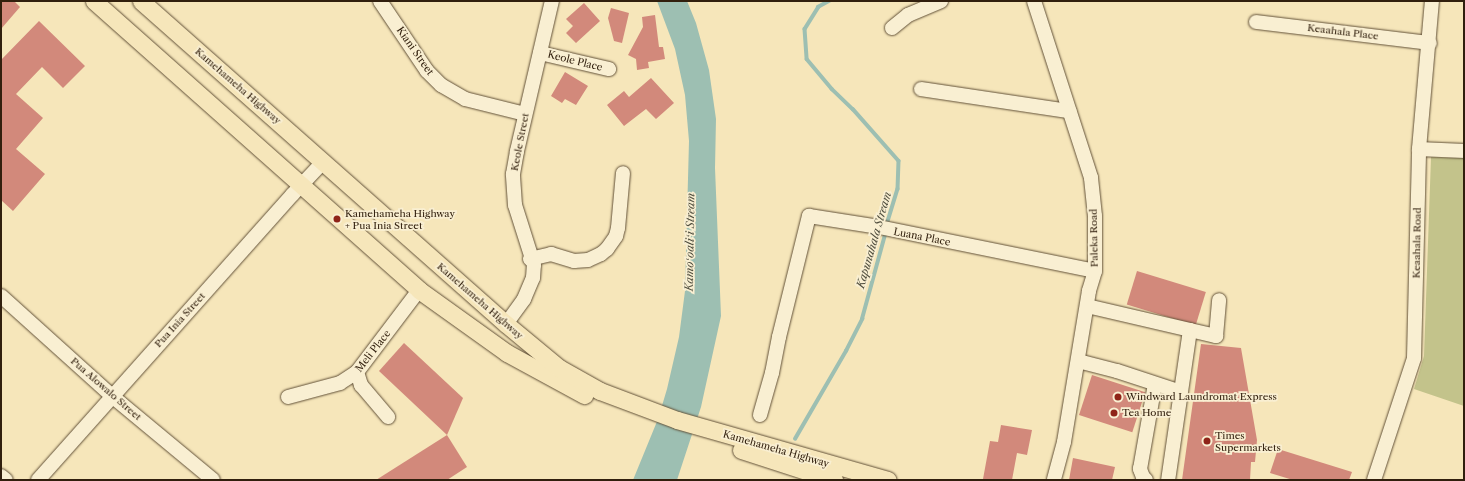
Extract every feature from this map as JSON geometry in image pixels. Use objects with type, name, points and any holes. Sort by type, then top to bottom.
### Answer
[{"type":"main road","name":"Kamehameha Highway","points":[[94,1],[420,290],[487,340],[564,386],[649,417],[701,433],[834,480]]},
{"type":"main road","name":"Kamehameha Highway","points":[[141,1],[544,357],[574,378],[649,417]]},
{"type":"main road","points":[[487,340],[506,324]]},
{"type":"main road","name":"Kamehameha Highway","points":[[701,433],[888,480]]},
{"type":"street","name":"Kiani Street","points":[[380,1],[427,71],[441,85],[465,99],[525,114]]},
{"type":"street","name":"Keole Street","points":[[506,324],[524,299],[531,285],[534,265],[530,258],[515,205],[513,186],[514,162],[552,1]]},
{"type":"street","points":[[892,28],[908,14],[942,1]]},
{"type":"street","name":"Paleka Road","points":[[1034,1],[1091,178],[1095,216],[1095,271],[1087,306],[1064,442],[1054,480]]},
{"type":"street","name":"Keaahala Road","points":[[1374,480],[1414,358],[1419,149],[1430,43],[1432,1]]},
{"type":"street","name":"Keaahala Place","points":[[1256,22],[1430,43]]},
{"type":"street","name":"Keole Place","points":[[540,53],[609,70]]},
{"type":"street","points":[[921,89],[1069,111]]},
{"type":"street","points":[[1419,149],[1464,150]]},
{"type":"street","name":"Pua Inia Street","points":[[38,480],[323,162]]},
{"type":"street","points":[[530,258],[551,254],[574,260],[588,260],[601,254],[607,249],[616,236],[618,228],[623,173]]},
{"type":"street","name":"Luana Place","points":[[760,414],[772,373],[779,337],[809,216],[886,229],[1095,271]]},
{"type":"street","name":"Meli Place","points":[[288,397],[340,383],[357,372],[420,290]]},
{"type":"street","name":"Pua Alowalo Street","points":[[1,296],[112,396],[213,480]]},
{"type":"street","points":[[1087,306],[1216,336],[1219,300]]},
{"type":"street","points":[[1168,480],[1190,330]]},
{"type":"street","points":[[1078,361],[1117,371],[1181,392]]},
{"type":"street","points":[[357,372],[361,386],[388,417]]},
{"type":"street","points":[[1146,480],[1143,478],[1140,469],[1155,384]]},
{"type":"street","points":[[1,476],[6,480]]},
{"type":"green space","points":[[1431,157],[1464,158],[1464,406],[1414,389],[1424,356]]},
{"type":"water","name":"Kamoʻoaliʻi Stream","points":[[657,1],[687,1],[696,23],[709,70],[716,119],[715,168],[721,316],[701,407],[677,480],[633,480],[658,419],[667,389],[679,337],[685,291],[689,141],[685,95],[675,49]]},
{"type":"building","points":[[1,1],[14,1],[20,7],[1,29]]},
{"type":"building","points":[[584,3],[600,21],[576,43],[566,33],[573,26],[566,19]]},
{"type":"building","points":[[611,8],[629,13],[622,43],[614,41],[608,18]]},
{"type":"building","points":[[655,15],[659,47],[663,47],[665,59],[648,62],[649,68],[637,70],[636,59],[628,55],[643,27],[642,17]]},
{"type":"building","points":[[39,21],[85,66],[63,88],[42,67],[16,94],[43,118],[16,149],[45,174],[13,211],[1,200],[1,60]]},
{"type":"building","points":[[565,72],[588,86],[576,105],[565,99],[562,103],[551,96]]},
{"type":"building","points":[[651,78],[674,103],[656,119],[646,109],[624,126],[607,105],[624,91],[629,97]]},
{"type":"building","points":[[1137,271],[1206,292],[1196,326],[1127,304]]},
{"type":"building","points":[[404,343],[463,398],[447,435],[379,371]]},
{"type":"building","points":[[1201,344],[1241,348],[1257,440],[1255,462],[1251,462],[1250,480],[1182,480]]},
{"type":"building","points":[[1092,375],[1145,392],[1132,432],[1079,415]]},
{"type":"building","points":[[1001,425],[1032,430],[1027,455],[1017,453],[1012,480],[983,479],[990,441],[998,442]]},
{"type":"building","points":[[447,435],[467,467],[447,480],[376,480]]},
{"type":"building","points":[[1278,449],[1352,472],[1349,480],[1293,480],[1270,473]]},
{"type":"building","points":[[1073,458],[1115,467],[1112,480],[1069,480]]},
{"type":"waterway","name":"Kapunahala Stream","points":[[830,1],[819,7],[805,29],[807,59],[832,89],[853,109],[899,161],[898,189],[887,225]]},
{"type":"waterway","name":"Kapunahala Stream","points":[[795,439],[846,351],[862,319],[886,231]]},
{"type":"place","name":"Kamehameha Highway + Pua Inia Street","points":[[337,219]]},
{"type":"place","name":"Windward Laundromat Express","points":[[1118,397]]},
{"type":"place","name":"Tea Home","points":[[1114,413]]},
{"type":"place","name":"Times Supermarkets","points":[[1207,441]]}]
